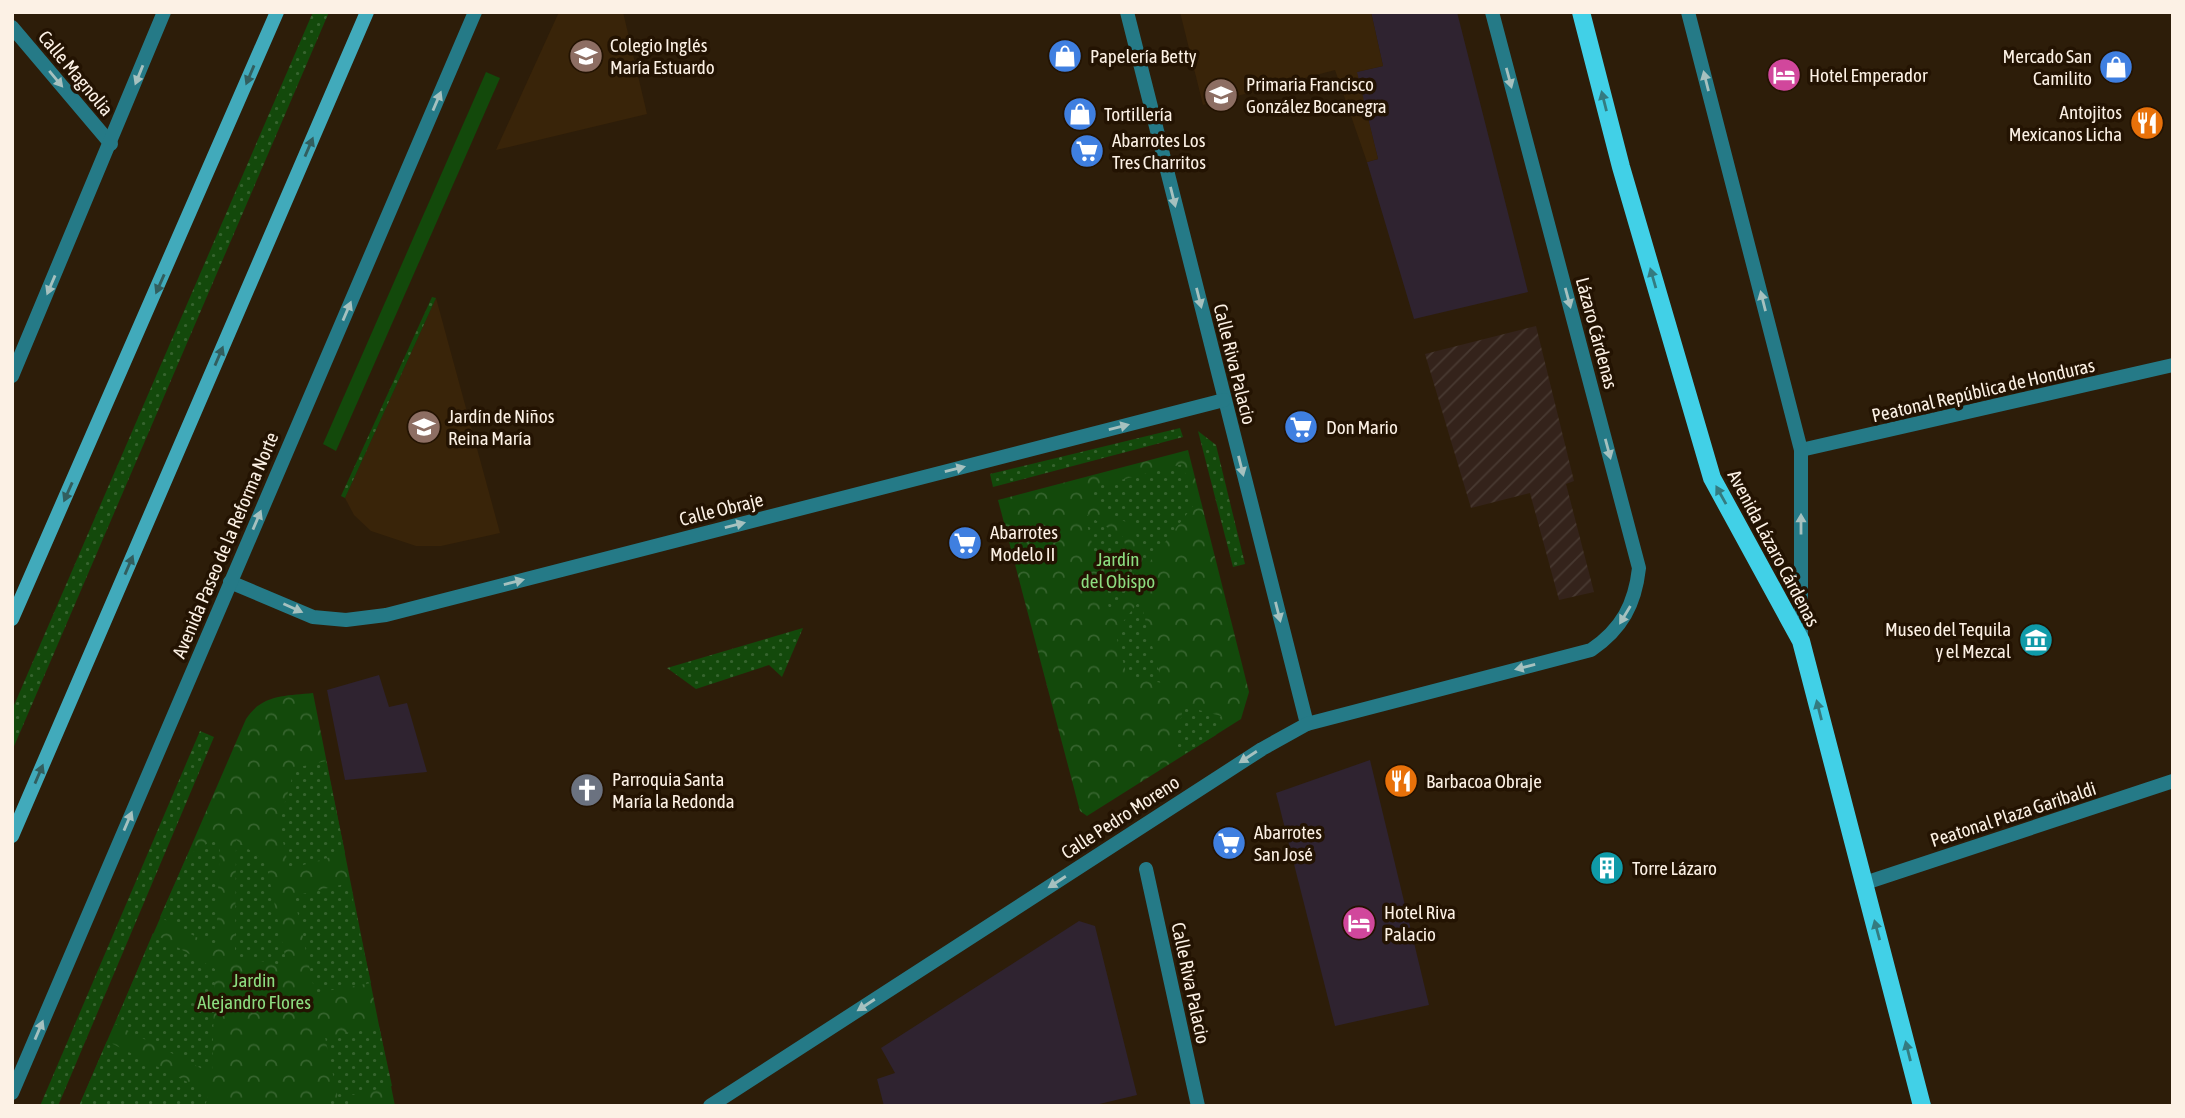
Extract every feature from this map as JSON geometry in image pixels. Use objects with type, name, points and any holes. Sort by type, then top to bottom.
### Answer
[{"type":"main road","points":[[12,619],[277,12]]},
{"type":"main road","points":[[12,836],[367,12]]},
{"type":"main road","name":"Avenida Lázaro Cárdenas","points":[[1581,12],[1621,167],[1712,478],[1801,641],[1922,1106]]},
{"type":"street","points":[[12,376],[164,12]]},
{"type":"street","name":"Avenida Paseo de la Reforma Norte","points":[[12,1093],[475,12]]},
{"type":"street","name":"Calle Riva Palacio","points":[[1127,12],[1307,724]]},
{"type":"street","name":"Lázaro Cárdenas","points":[[1492,12],[1639,568],[1636,591],[1629,612],[1610,637],[1591,650]]},
{"type":"street","points":[[1688,12],[1801,450],[1801,641]]},
{"type":"street","name":"Calle Magnolia","points":[[12,27],[111,144]]},
{"type":"street","name":"Peatonal República de Honduras","points":[[1801,450],[2173,365]]},
{"type":"street","name":"Calle Obraje","points":[[230,582],[313,617],[346,620],[386,615],[1224,400]]},
{"type":"street","name":"Calle Pedro Moreno","points":[[710,1106],[1262,748],[1307,724],[1591,650]]},
{"type":"street","name":"Peatonal Plaza Garibaldi","points":[[1864,883],[2173,781]]},
{"type":"street","name":"Calle Riva Palacio","points":[[1146,869],[1198,1106]]},
{"type":"shaded area","name":"Colegio Inglés María Estuardo","points":[[559,12],[623,12],[647,114],[496,150]]},
{"type":"shaded area","name":"Primaria Francisco González Bocanegra","points":[[1180,12],[1371,12],[1383,66],[1357,72],[1378,159],[1367,162],[1335,70],[1203,105]]},
{"type":"shaded area","points":[[1371,12],[1457,12],[1528,292],[1414,319],[1367,162],[1378,159],[1356,72],[1383,66]]},
{"type":"shaded area","name":"Jardín de Niños Reina María","points":[[436,298],[500,533],[441,546],[416,546],[371,531],[354,515],[345,498]]},
{"type":"shaded area","points":[[1536,326],[1574,481],[1566,484],[1594,592],[1559,600],[1530,493],[1471,508],[1425,354]]},
{"type":"shaded area","points":[[379,675],[389,707],[407,703],[427,772],[345,780],[327,690]]},
{"type":"shaded area","name":"Hotel Riva Palacio","points":[[1370,760],[1429,1005],[1335,1026],[1276,793]]},
{"type":"shaded area","points":[[1079,921],[1095,926],[1137,1095],[1091,1106],[884,1106],[877,1079],[895,1073],[881,1048]]},
{"type":"green space","points":[[313,12],[329,12],[12,751],[12,710]]},
{"type":"green space","points":[[486,72],[500,78],[336,451],[323,444]]},
{"type":"green space","points":[[432,297],[436,298],[345,498],[341,496]]},
{"type":"green space","points":[[1180,428],[1183,437],[993,487],[990,474]]},
{"type":"green space","points":[[1198,431],[1216,445],[1245,564],[1233,567]]},
{"type":"green space","name":"Jardín del Obispo","points":[[1188,450],[1249,692],[1241,719],[1087,816],[1080,811],[998,500]]},
{"type":"green space","points":[[1183,464],[1193,506],[1145,568],[1134,527],[1094,503],[1090,488]]},
{"type":"green space","points":[[1084,513],[1123,537],[1135,581],[1110,612]]},
{"type":"green space","points":[[1140,600],[1162,683],[1127,676],[1115,632]]},
{"type":"green space","points":[[803,628],[782,677],[769,665],[696,689],[667,668]]},
{"type":"green space","name":"Jardin Alejandro Flores","points":[[313,693],[395,1106],[79,1106],[246,719],[259,705],[267,701]]},
{"type":"green space","points":[[1180,705],[1221,716],[1216,735],[1178,758],[1174,750],[1182,713]]},
{"type":"green space","points":[[200,731],[214,737],[58,1106],[40,1106]]},
{"type":"green space","points":[[326,761],[345,853],[289,869],[279,823],[295,768]]},
{"type":"green space","points":[[218,837],[216,948],[160,917],[187,856]]},
{"type":"green space","points":[[236,840],[266,862],[287,966],[235,956]]},
{"type":"green space","points":[[349,883],[371,983],[315,993],[294,896]]},
{"type":"green space","points":[[153,933],[215,969],[212,1074],[115,1024]]},
{"type":"green space","points":[[379,1026],[392,1086],[348,1096],[349,1104],[330,1106],[328,1100],[338,1098],[325,1037]]},
{"type":"green space","points":[[107,1041],[209,1093],[205,1106],[79,1106]]},
{"type":"place","name":"Colegio Inglés María Estuardo","points":[[586,56]]},
{"type":"place","name":"Papelería Betty","points":[[1065,56]]},
{"type":"place","name":"Mercado San Camilito","points":[[2116,67]]},
{"type":"place","name":"Hotel Emperador","points":[[1784,75]]},
{"type":"place","name":"Primaria Francisco González Bocanegra","points":[[1221,95]]},
{"type":"place","name":"Tortillería","points":[[1080,114]]},
{"type":"place","name":"Antojitos Mexicanos Licha","points":[[2147,123]]},
{"type":"place","name":"Abarrotes Los Tres Charritos","points":[[1087,151]]},
{"type":"place","name":"Jardín de Niños Reina María","points":[[424,427]]},
{"type":"place","name":"Don Mario","points":[[1301,427]]},
{"type":"place","name":"Abarrotes Modelo II","points":[[965,543]]},
{"type":"place","name":"Museo del Tequila y el Mezcal","points":[[2036,640]]},
{"type":"place","name":"Barbacoa Obraje","points":[[1401,781]]},
{"type":"place","name":"Parroquia Santa María la Redonda","points":[[587,790]]},
{"type":"place","name":"Abarrotes San José","points":[[1229,843]]},
{"type":"place","name":"Torre Lázaro","points":[[1607,868]]},
{"type":"place","name":"Hotel Riva Palacio","points":[[1359,923]]}]
